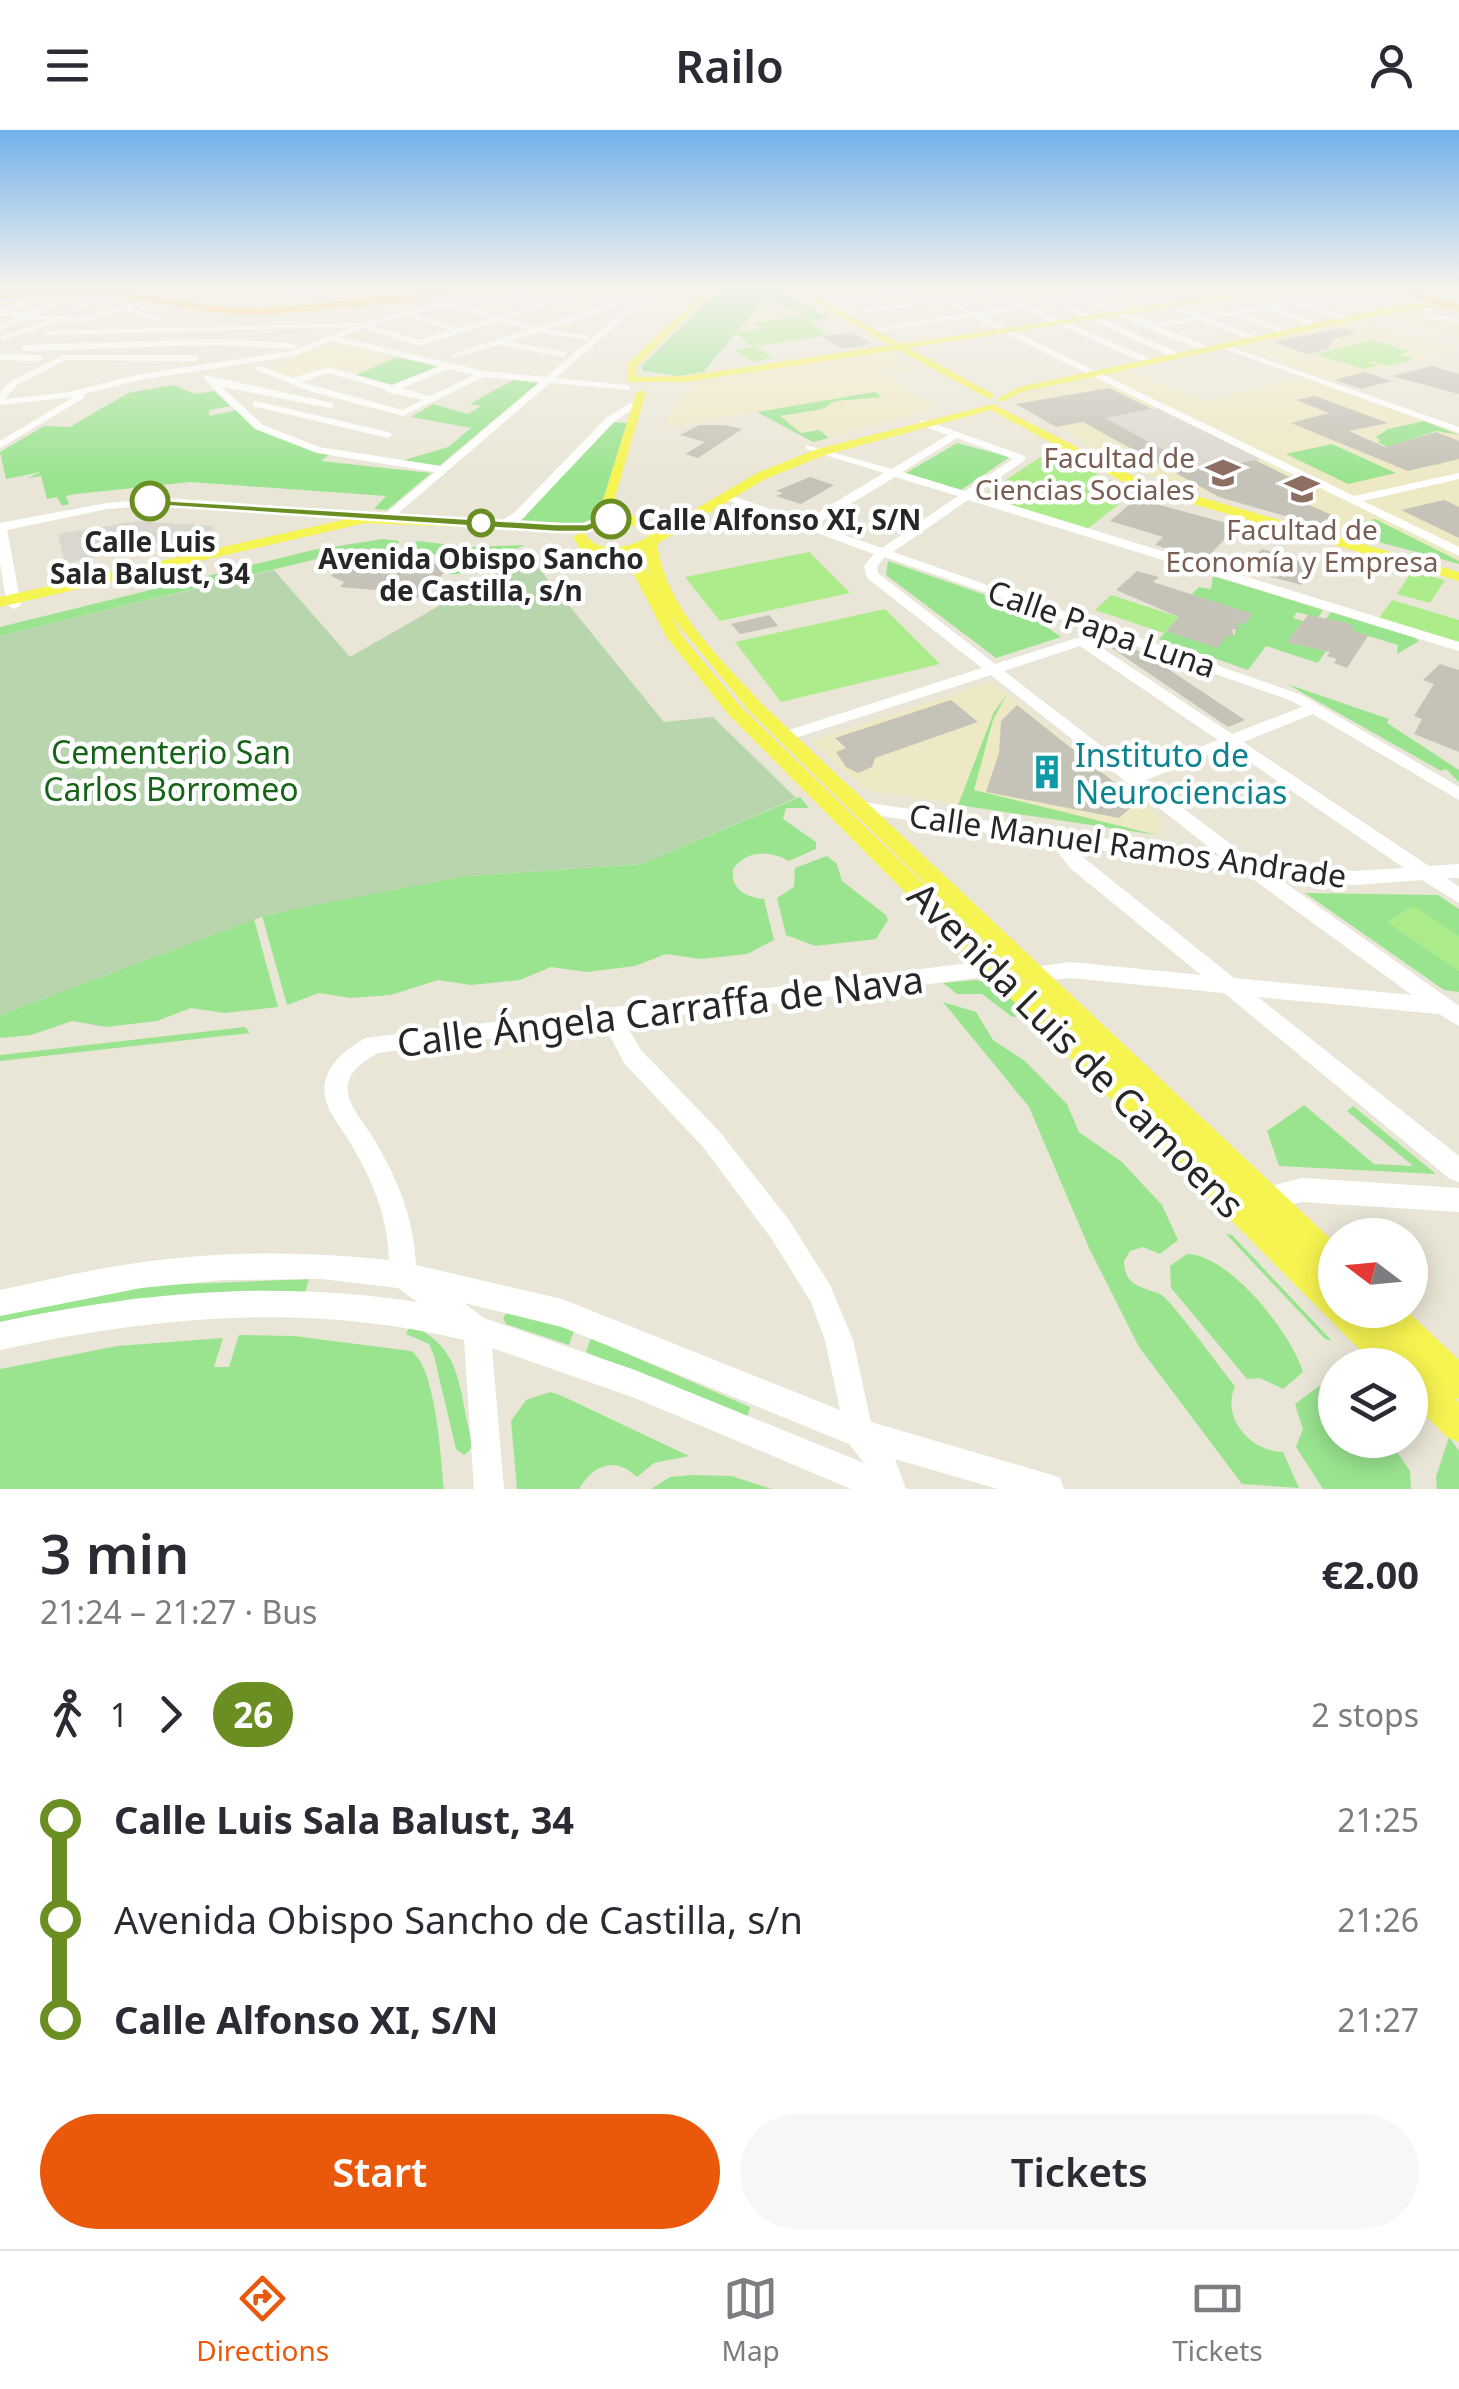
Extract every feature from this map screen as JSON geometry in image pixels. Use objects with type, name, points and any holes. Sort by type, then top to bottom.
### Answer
[{"type":"main road","points":[[641,397],[629,383],[629,372],[646,351]]},
{"type":"main road","points":[[635,362],[636,372],[670,380],[865,351]]},
{"type":"main road","points":[[903,351],[1136,483],[1459,574]]},
{"type":"main road","points":[[589,529],[591,549],[622,553],[653,542],[761,476],[815,450],[924,423],[1012,392],[1197,351]]},
{"type":"main road","points":[[629,383],[649,377]]},
{"type":"main road","points":[[641,397],[672,386],[670,380]]},
{"type":"main road","points":[[622,518],[646,417],[659,392]]},
{"type":"main road","points":[[7,604],[319,524],[388,518],[589,529],[608,512],[641,397]]},
{"type":"main road","points":[[7,604],[319,524],[589,529],[622,518],[646,523],[683,514],[727,482],[815,450],[991,402]]},
{"type":"main road","name":"Avenida Luis de Camoens","points":[[646,523],[656,533],[652,561],[688,626],[725,674],[857,807],[1318,1247]]},
{"type":"main road","name":"Avenida Luis de Camoens","points":[[622,553],[634,560],[686,654],[734,711],[1318,1286]]},
{"type":"main road","name":"Avenida Luis de Camoens","points":[[820,795],[857,807]]},
{"type":"main road","points":[[1360,1328],[1381,1348]]},
{"type":"main road","points":[[1402,1328],[1459,1383]]},
{"type":"main road","points":[[1428,1395],[1459,1425]]},
{"type":"street","points":[[0,357],[256,361],[297,351]]},
{"type":"street","points":[[0,400],[81,393],[146,376],[298,351]]},
{"type":"street","points":[[388,351],[538,372],[567,351]]},
{"type":"street","points":[[401,355],[406,351]]},
{"type":"street","points":[[434,351],[483,374],[596,386],[629,383]]},
{"type":"street","points":[[360,402],[475,351]]},
{"type":"street","points":[[550,351],[564,354]]},
{"type":"street","points":[[7,604],[0,527],[148,502],[346,512],[388,518],[579,351]]},
{"type":"street","points":[[1055,351],[1459,550]]},
{"type":"street","points":[[1167,351],[1178,356]]},
{"type":"street","points":[[1240,351],[1459,430]]},
{"type":"street","points":[[1106,355],[1127,352],[1151,362]]},
{"type":"street","points":[[3,369],[14,357]]},
{"type":"street","points":[[1073,360],[1092,357]]},
{"type":"street","points":[[0,400],[22,378],[63,358]]},
{"type":"street","points":[[146,376],[146,366],[153,360]]},
{"type":"street","points":[[256,361],[291,381],[379,411]]},
{"type":"street","points":[[263,391],[328,370],[433,400]]},
{"type":"street","points":[[238,385],[274,374]]},
{"type":"street","points":[[444,470],[310,447],[259,427],[225,398],[210,379],[330,405],[405,416],[483,374]]},
{"type":"street","points":[[289,396],[350,376]]},
{"type":"street","points":[[22,378],[48,381],[81,393]]},
{"type":"street","points":[[0,445],[81,393]]},
{"type":"street","points":[[504,525],[519,516],[608,422],[641,397]]},
{"type":"street","points":[[330,405],[345,398]]},
{"type":"street","points":[[256,404],[388,435]]},
{"type":"street","points":[[345,427],[379,411]]},
{"type":"street","points":[[608,422],[629,421],[624,454]]},
{"type":"street","points":[[924,423],[953,437],[1021,457],[873,560],[872,575],[1249,868],[1454,1011]]},
{"type":"street","points":[[806,525],[953,437]]},
{"type":"street","points":[[815,450],[1459,648]]},
{"type":"street","points":[[1356,499],[1459,476]]},
{"type":"street","name":"Calle Papa Luna","points":[[728,498],[1109,630],[1316,707],[1459,794]]},
{"type":"street","points":[[290,509],[319,524],[346,512]]},
{"type":"street","points":[[519,516],[524,523],[556,528]]},
{"type":"street","points":[[786,736],[1109,630]]},
{"type":"street","points":[[1083,641],[1459,896]]},
{"type":"street","points":[[1132,778],[1316,707]]},
{"type":"street","name":"Calle Manuel Ramos Andrade","points":[[857,807],[1249,868],[1355,878],[1459,871]]},
{"type":"street","points":[[1056,837],[1077,863],[1459,1171]]},
{"type":"street","name":"Calle Ángela Carraffa de Nava","points":[[403,1275],[402,1225],[396,1204],[337,1099],[338,1074],[358,1052],[374,1044],[993,968]]},
{"type":"street","points":[[1035,974],[1070,970],[1454,1011]]},
{"type":"street","points":[[610,1015],[632,1056],[711,1139],[780,1230],[821,1294],[839,1340],[860,1433],[882,1464],[890,1489]]},
{"type":"street","points":[[1266,1198],[1302,1190],[1459,1200]]},
{"type":"street","points":[[0,1303],[141,1275],[223,1267],[322,1266],[403,1275],[562,1313],[860,1433],[1049,1489]]},
{"type":"street","points":[[403,1275],[478,1328]]},
{"type":"street","points":[[0,1336],[131,1311],[215,1304],[310,1304],[384,1310],[478,1328],[572,1359],[890,1489]]},
{"type":"street","points":[[478,1328],[489,1489]]},
{"type":"shaded area","points":[[308,351],[376,351],[399,357],[356,375],[329,368],[294,378],[265,369]]},
{"type":"shaded area","points":[[1250,351],[1449,351],[1332,381]]},
{"type":"shaded area","points":[[888,352],[918,370],[880,373],[938,408],[813,442],[757,412],[665,428],[675,404],[694,382]]},
{"type":"shaded area","points":[[1128,369],[1204,401],[1304,378],[1459,434],[1459,564],[1159,480],[1102,454],[1009,398]]},
{"type":"shaded area","points":[[1158,408],[1260,459],[1203,471],[1105,418]]},
{"type":"shaded area","points":[[138,521],[212,526],[214,530],[65,564],[58,534]]},
{"type":"shaded area","points":[[991,682],[1163,819],[1157,835],[865,790],[812,741]]},
{"type":"green space","points":[[656,351],[720,351],[703,372],[679,376],[643,371],[641,366]]},
{"type":"green space","points":[[737,351],[764,351],[773,358],[752,362]]},
{"type":"green space","points":[[1408,351],[1400,355],[1414,359],[1388,366],[1372,361],[1369,363],[1378,366],[1363,369],[1315,354]]},
{"type":"green space","points":[[397,357],[438,367],[392,386],[356,375]]},
{"type":"green space","points":[[513,380],[538,383],[439,466],[398,462],[448,447],[471,428],[411,417],[433,404],[468,414],[481,406],[470,404]]},
{"type":"green space","points":[[174,385],[195,394],[214,391],[230,406],[209,410],[209,416],[236,410],[256,428],[330,454],[321,461],[431,473],[387,510],[374,509],[386,496],[190,482],[76,494],[66,496],[69,504],[62,506],[57,497],[47,499],[41,476],[28,478],[41,472],[6,479],[0,452],[44,426],[70,427],[128,393]]},
{"type":"green space","points":[[875,392],[882,397],[835,401],[823,409],[780,416],[801,433],[819,430],[829,438],[813,442],[757,412]]},
{"type":"green space","points":[[1424,421],[1459,435],[1436,431],[1393,445],[1443,465],[1422,462],[1377,442],[1381,441],[1376,437],[1388,429]]},
{"type":"green space","points":[[612,422],[627,423],[598,516],[580,524],[522,520]]},
{"type":"green space","points":[[957,443],[1010,457],[961,490],[906,473]]},
{"type":"green space","points":[[1332,444],[1396,473],[1348,484],[1286,454]]},
{"type":"green space","points":[[1040,457],[1080,467],[1136,491],[1086,530],[979,498]]},
{"type":"green space","points":[[1375,519],[1459,564],[1343,532],[1355,529],[1346,525]]},
{"type":"green space","points":[[383,539],[400,541],[391,551],[358,549],[0,636],[0,627],[313,550]]},
{"type":"green space","points":[[417,541],[470,547],[525,545],[477,568],[448,574],[452,565],[439,559],[441,555],[408,552]]},
{"type":"green space","points":[[809,552],[850,593],[720,621],[685,577]]},
{"type":"green space","name":"Cementerio San Carlos Borromeo","points":[[528,555],[664,722],[713,717],[796,798],[641,864],[467,876],[269,914],[0,1015],[0,636],[274,570],[350,657]]},
{"type":"green space","points":[[888,561],[1017,606],[1061,637],[996,658],[886,575]]},
{"type":"green space","points":[[1412,571],[1445,580],[1430,603],[1397,594]]},
{"type":"green space","points":[[1213,576],[1323,610],[1318,618],[1297,612],[1293,618],[1303,621],[1287,642],[1326,651],[1318,663],[1266,646],[1248,670],[1159,639],[1166,631],[1234,636],[1237,623],[1192,594],[1199,587],[1211,589]]},
{"type":"green space","points":[[1111,595],[1179,617],[1164,633],[1095,610]]},
{"type":"green space","points":[[1392,600],[1459,620],[1459,642],[1379,618]]},
{"type":"green space","points":[[885,609],[940,664],[781,702],[735,642]]},
{"type":"green space","points":[[1331,612],[1419,641],[1397,654],[1398,645],[1352,631],[1350,624],[1325,620]]},
{"type":"green space","points":[[1287,684],[1389,719],[1387,723],[1459,770],[1459,782],[1446,769],[1441,771]]},
{"type":"green space","points":[[1007,694],[993,720],[974,790],[1157,835],[958,805],[994,712]]},
{"type":"green space","points":[[800,797],[809,808],[786,808],[783,819],[816,842],[816,849],[789,861],[774,855],[752,855],[733,869],[734,882],[741,891],[764,899],[774,940],[747,954],[701,959],[666,954],[635,966],[587,972],[551,967],[520,980],[471,985],[438,980],[391,995],[350,998],[319,993],[287,1005],[262,916],[381,889],[467,876],[641,864]]},
{"type":"green space","points":[[827,856],[837,864],[842,881],[886,915],[888,920],[876,939],[815,946],[786,935],[777,898],[794,887],[795,868]]},
{"type":"green space","points":[[1305,893],[1438,895],[1459,909],[1459,992],[1444,990]]},
{"type":"green space","points":[[1413,906],[1459,936],[1459,971],[1387,922]]},
{"type":"green space","points":[[254,919],[278,1007],[224,1013],[191,1008],[157,1021],[106,1027],[72,1021],[31,1035],[0,1038],[0,1015]]},
{"type":"green space","points":[[976,980],[997,985],[1028,1015],[1012,1017],[982,994],[957,994],[943,983]]},
{"type":"green space","points":[[943,1002],[976,1012],[993,1040],[1025,1061],[1067,1104],[1079,1132],[1122,1162],[1162,1205],[1178,1240],[1160,1254],[1143,1247],[1130,1251],[1124,1261],[1127,1276],[1135,1284],[1160,1294],[1185,1322],[1235,1386],[1232,1410],[1241,1431],[1260,1446],[1283,1452],[1299,1488],[1242,1484],[1139,1347],[1089,1248],[1029,1107]]},
{"type":"green space","points":[[245,1027],[250,1033],[0,1061],[0,1055]]},
{"type":"green space","points":[[1304,1105],[1374,1164],[1413,1166],[1347,1111],[1353,1106],[1436,1174],[1279,1166],[1267,1131]]},
{"type":"green space","points":[[1226,1234],[1232,1235],[1332,1341],[1325,1339]]},
{"type":"green space","points":[[1187,1254],[1221,1267],[1273,1318],[1303,1372],[1283,1389],[1260,1378],[1247,1379],[1171,1288],[1170,1266]]},
{"type":"green space","points":[[309,1279],[305,1293],[138,1298],[0,1325],[0,1313],[136,1286]]},
{"type":"green space","points":[[508,1311],[574,1331],[569,1345],[506,1324],[503,1318]]},
{"type":"green space","points":[[410,1326],[440,1344],[456,1371],[471,1438],[471,1449],[464,1455],[456,1449],[429,1344],[406,1334]]},
{"type":"green space","points":[[239,1335],[294,1336],[411,1351],[419,1360],[432,1393],[444,1489],[0,1489],[0,1369],[117,1346],[223,1338],[214,1367],[229,1367]]},
{"type":"green space","points":[[591,1338],[750,1407],[746,1422],[586,1352]]},
{"type":"green space","points":[[1318,1387],[1318,1458],[1401,1458],[1410,1471],[1411,1489],[1323,1489],[1296,1447],[1303,1429],[1295,1404]]},
{"type":"green space","points":[[550,1392],[689,1456],[654,1463],[637,1477],[621,1466],[605,1466],[591,1474],[579,1489],[517,1489],[511,1421],[526,1400]]},
{"type":"green space","points":[[1449,1437],[1459,1451],[1459,1489],[1437,1489],[1436,1477]]},
{"type":"green space","points":[[731,1476],[772,1489],[651,1489],[670,1477]]},
{"type":"building","points":[[1432,366],[1459,374],[1459,394],[1392,376]]},
{"type":"building","points":[[1365,372],[1391,381],[1361,389],[1335,380]]},
{"type":"building","points":[[1109,388],[1152,409],[1105,418],[1203,471],[1255,460],[1318,491],[1291,497],[1336,517],[1324,520],[1335,526],[1333,530],[1219,497],[1083,422],[1056,427],[1016,404]]},
{"type":"building","points":[[1315,396],[1388,423],[1349,431],[1385,447],[1436,432],[1459,441],[1459,459],[1408,471],[1291,423],[1329,413],[1296,400]]},
{"type":"building","points":[[699,425],[742,429],[698,458],[685,454],[705,442],[680,435]]},
{"type":"building","points":[[810,477],[834,485],[801,504],[776,496],[783,493],[776,491]]},
{"type":"building","points":[[1137,498],[1237,526],[1205,560],[1155,545],[1163,537],[1110,521]]},
{"type":"building","points":[[1444,500],[1459,507],[1459,538],[1401,510]]},
{"type":"building","points":[[1262,549],[1319,563],[1302,585],[1243,570]]},
{"type":"building","points":[[350,555],[367,557],[364,560],[449,565],[426,598],[396,595],[399,592],[340,587],[344,582],[331,576]]},
{"type":"building","points":[[1137,571],[1159,577],[1153,582],[1253,614],[1245,624],[1237,623],[1240,630],[1232,629],[1234,637],[1227,636],[1217,648],[1166,631],[1179,617],[1116,590]]},
{"type":"building","points":[[769,615],[778,626],[740,634],[731,624]]},
{"type":"building","points":[[1308,615],[1351,624],[1353,631],[1368,636],[1347,668],[1334,663],[1337,659],[1327,656],[1330,652],[1287,642]]},
{"type":"building","points":[[1121,644],[1144,653],[1245,720],[1228,727],[1110,647]]},
{"type":"building","points":[[1440,664],[1459,670],[1459,752],[1414,734],[1422,719],[1414,716],[1434,684],[1423,680]]},
{"type":"building","points":[[951,700],[978,722],[875,758],[872,767],[858,773],[846,767],[836,752],[846,748],[835,738]]},
{"type":"building","name":"Instituto de Neurociencias","points":[[1017,705],[1138,801],[1119,818],[986,792],[999,753],[1001,721]]},
{"type":"bus line","name":"26","points":[[150,501],[556,528],[587,528],[611,519]]},
{"type":"place","name":"Facultad de Ciencias Sociales","points":[[1223,473]]},
{"type":"place","name":"Facultad de Economía y Empresa","points":[[1302,489]]},
{"type":"place","name":"Calle Luis Sala Balust, 34","points":[[150,501]]},
{"type":"place","name":"Calle Alfonso XI, S/N","points":[[611,519]]},
{"type":"place","name":"Avenida Obispo Sancho de Castilla, s/n","points":[[481,523]]},
{"type":"place","name":"Instituto de Neurociencias","points":[[1047,772]]}]
